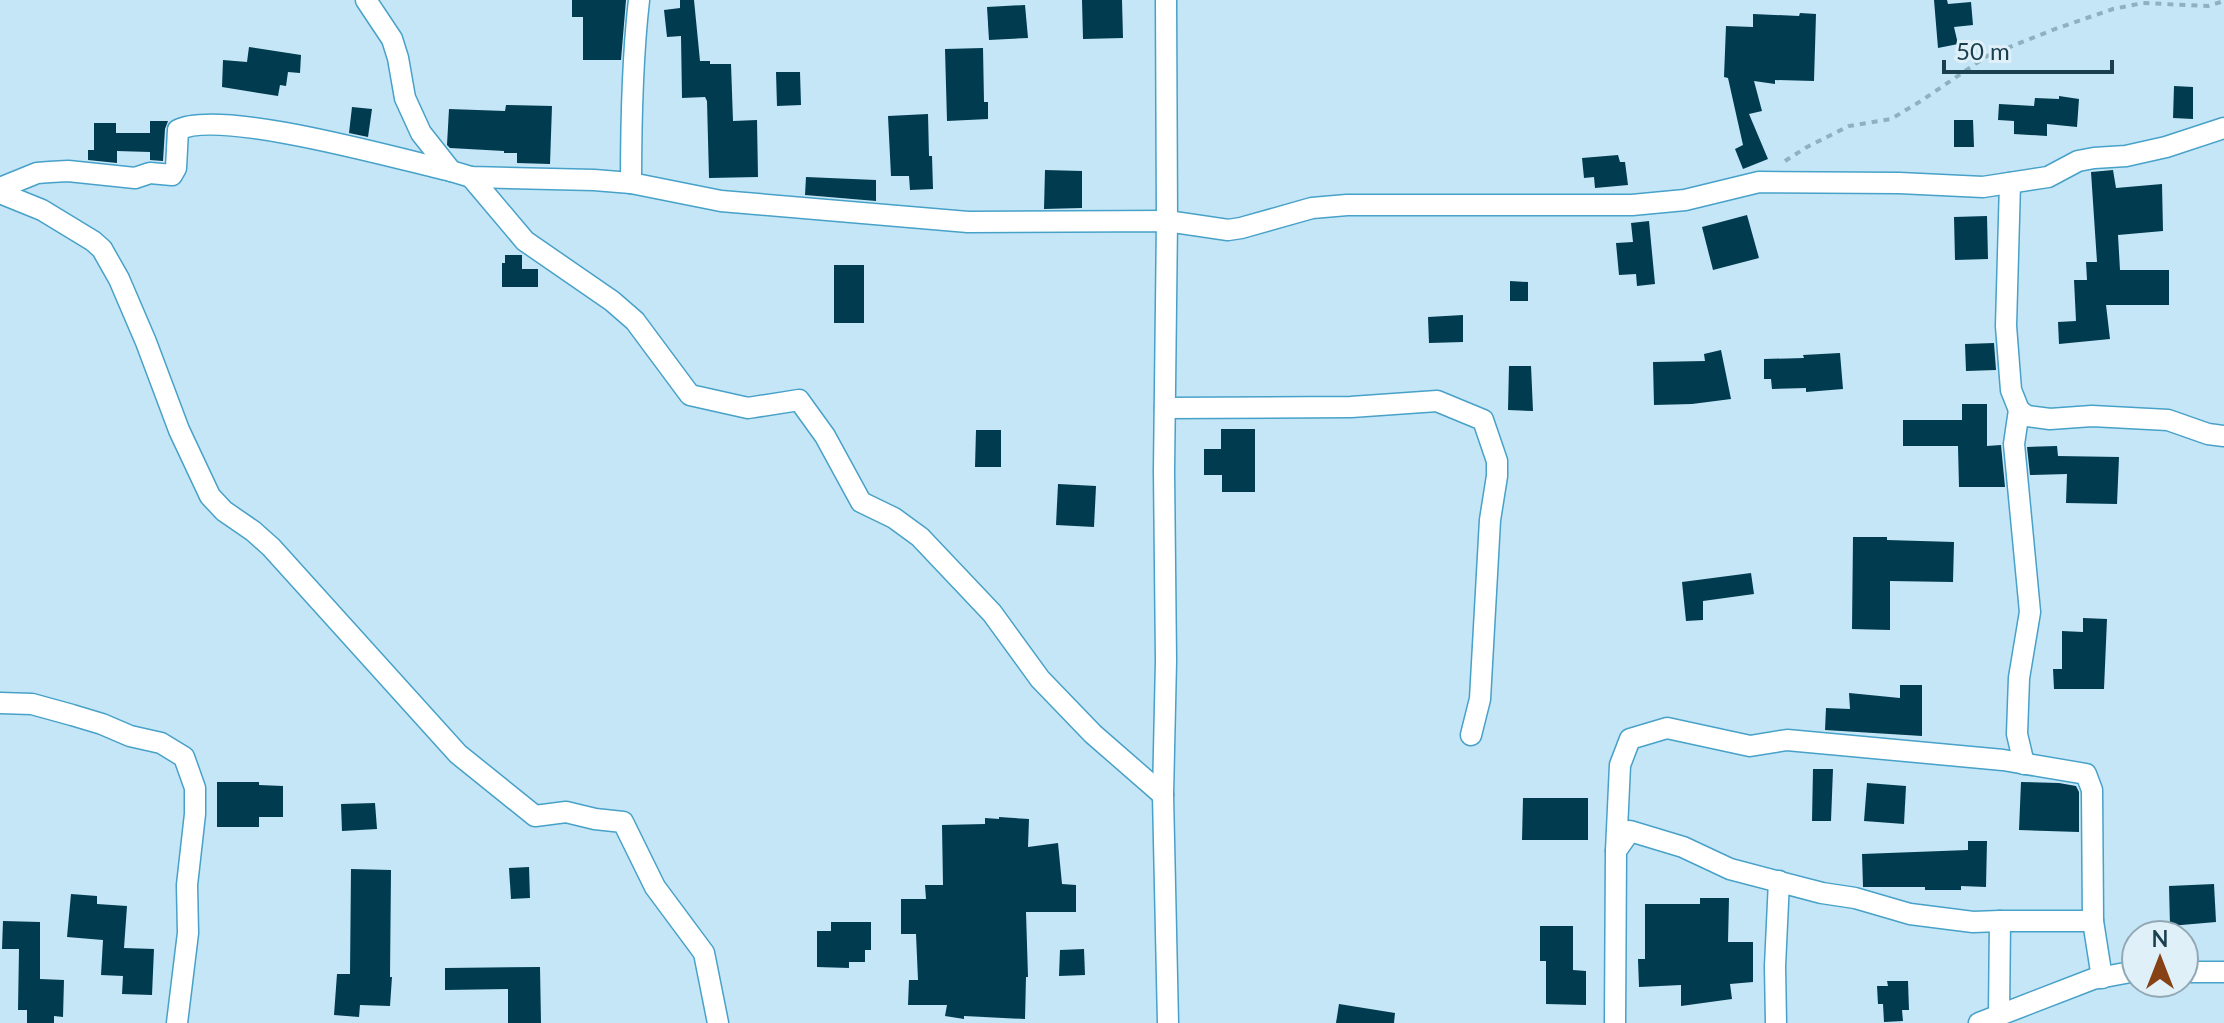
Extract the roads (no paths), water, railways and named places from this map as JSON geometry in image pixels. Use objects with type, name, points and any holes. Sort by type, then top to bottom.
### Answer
[{"type":"street","points":[[366,0],[392,39],[405,98],[429,145],[525,241],[612,301],[635,321],[690,395],[748,408],[799,400],[825,436],[861,502],[894,518],[920,537],[992,613],[1040,679],[1093,734],[1163,795]]},
{"type":"street","points":[[631,183],[631,92],[639,0]]},
{"type":"street","points":[[1166,0],[1166,661],[1163,795],[1168,1023]]},
{"type":"street","points":[[0,190],[37,173],[68,171],[135,178],[150,173],[172,175],[176,168],[178,130],[203,123],[281,132],[461,174],[631,183],[721,201],[889,217],[968,222],[1167,221],[1228,230],[1312,208],[1347,205],[1632,205],[1685,200],[1759,182],[1983,187],[2048,177],[2078,161],[2126,156],[2166,147],[2224,128]]},
{"type":"street","points":[[2010,183],[2006,326],[2011,390],[2019,410],[2014,444],[2030,612],[2019,678],[2017,734],[2024,764]]},
{"type":"street","points":[[0,190],[42,210],[102,249],[119,279],[146,342],[179,430],[216,504],[271,547],[458,754],[535,816],[566,812],[623,822],[655,887],[704,953],[718,1023]]},
{"type":"street","points":[[1165,408],[1351,407],[1437,401],[1483,420],[1497,461],[1497,476],[1491,505],[1480,699],[1471,735]]},
{"type":"street","points":[[2019,410],[2027,416],[2050,419],[2092,416],[2168,420],[2208,434],[2224,436]]},
{"type":"street","points":[[0,703],[32,704],[102,724],[130,736],[161,743],[184,757],[195,788],[195,814],[187,885],[188,933],[177,1023]]},
{"type":"street","points":[[1615,1023],[1620,765],[1630,739],[1667,728],[1750,746],[1787,740],[2024,764],[2086,774],[2092,790],[2093,921],[2102,978]]},
{"type":"street","points":[[1616,851],[1630,831],[1683,847],[1730,869],[1910,914],[1973,922],[2093,921]]},
{"type":"street","points":[[1776,1023],[1779,881]]},
{"type":"street","points":[[2000,921],[1985,1021],[2120,974]]},
{"type":"street","points":[[2200,972],[2224,972]]}]
